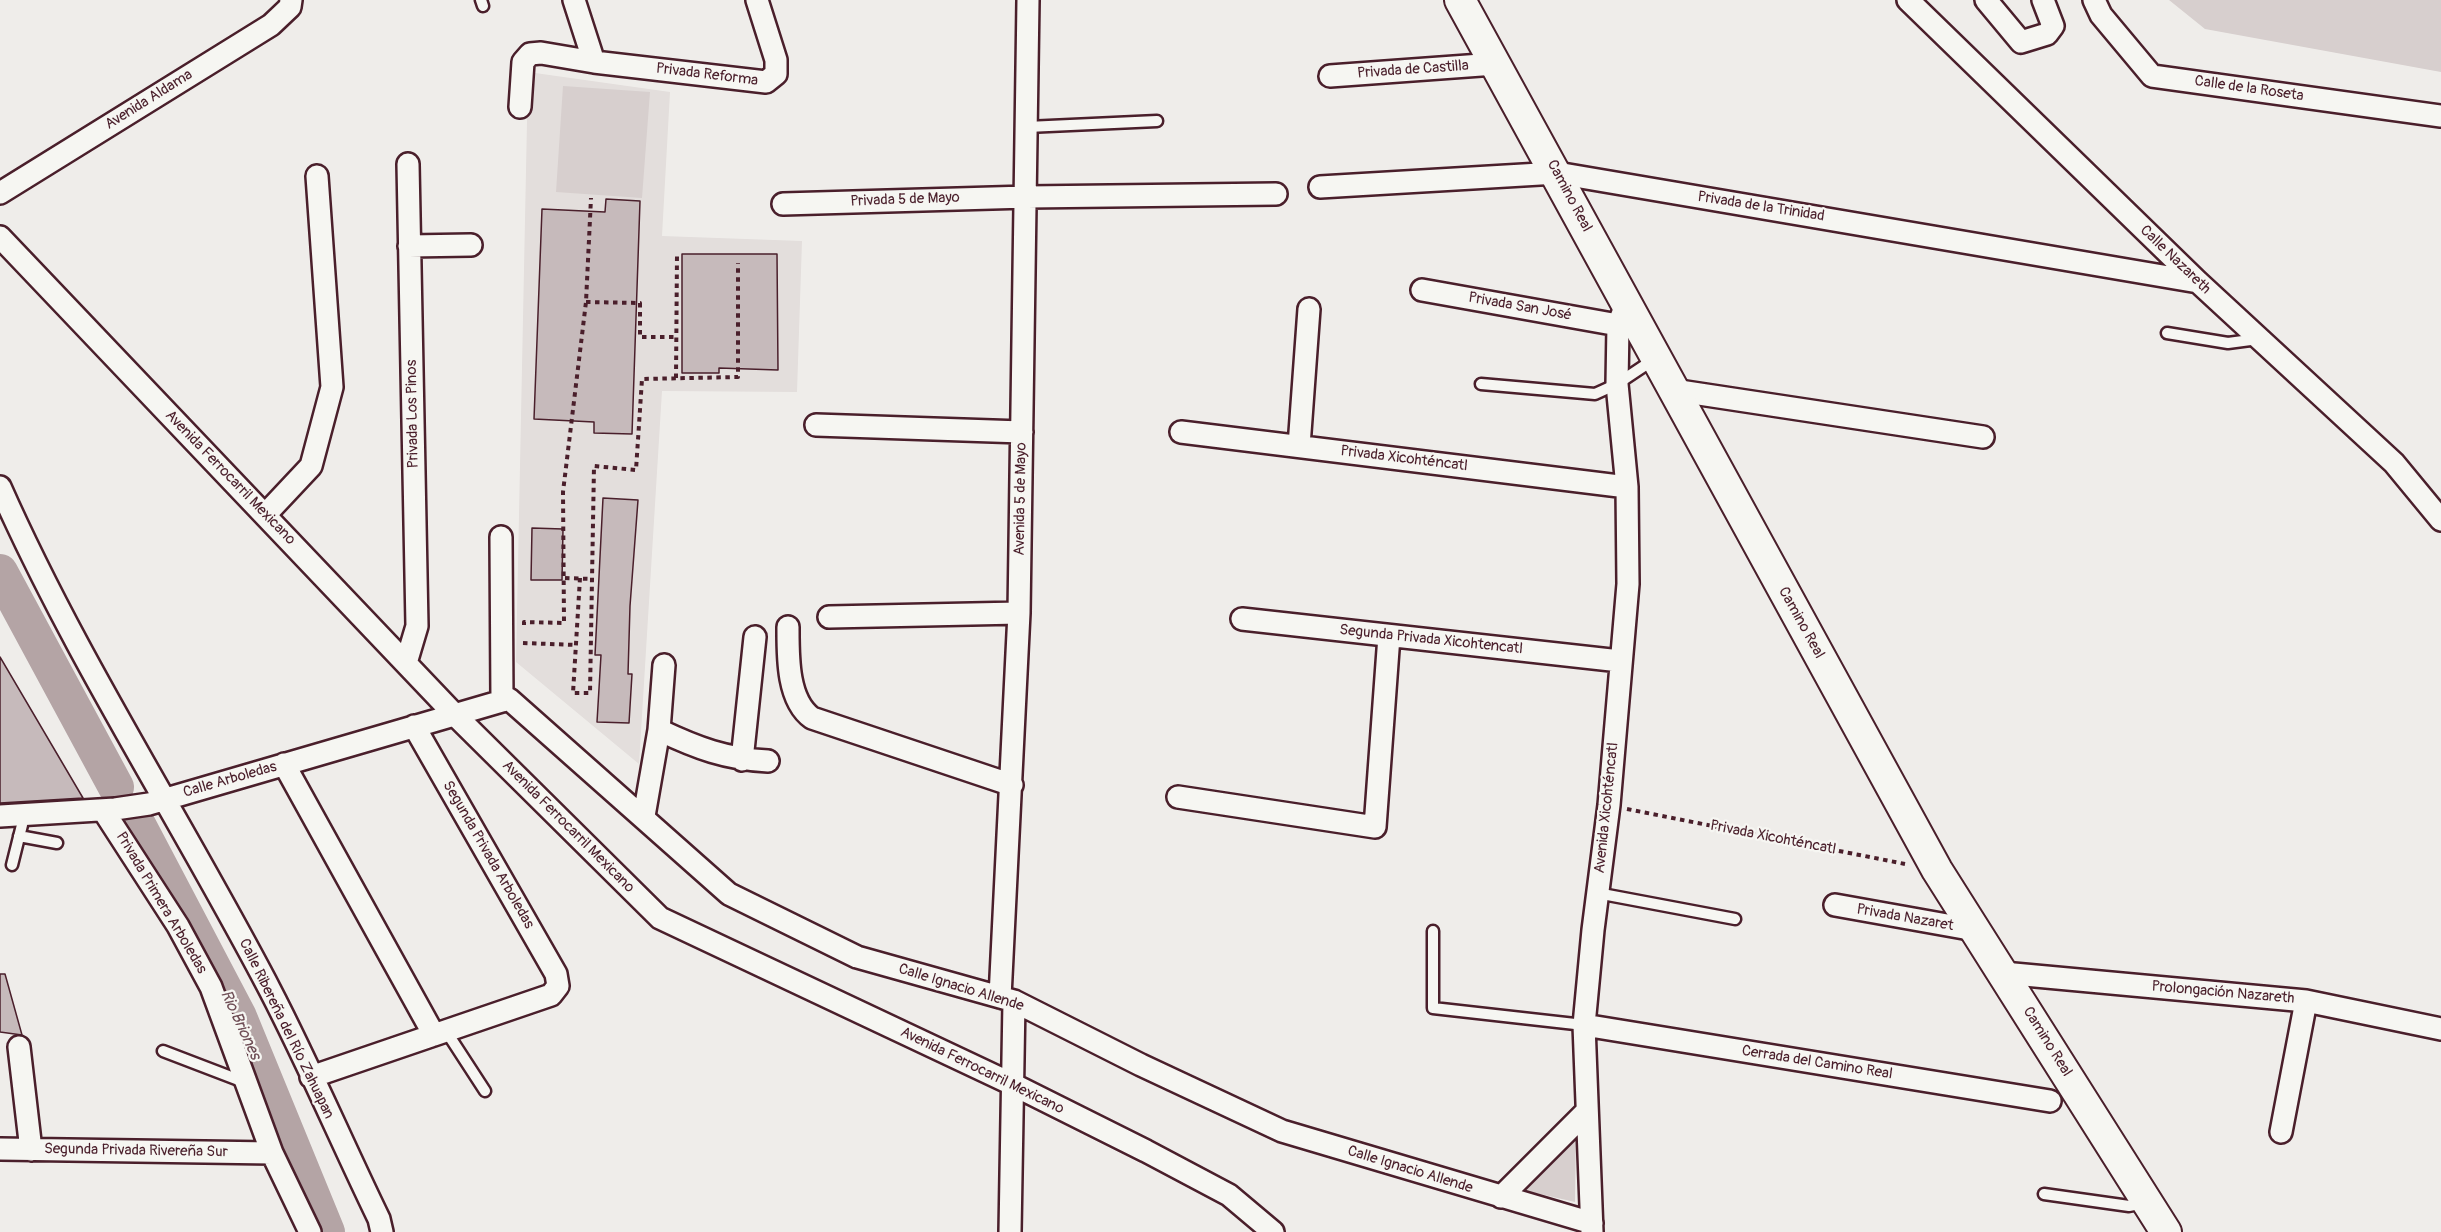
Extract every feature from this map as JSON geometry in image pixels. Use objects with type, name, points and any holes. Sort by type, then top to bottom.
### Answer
[{"type":"main road","name":"Camino Real","points":[[1460,0],[1557,173],[1622,315],[1656,358],[1937,870],[2166,1232]]},
{"type":"street","name":"Avenida Aldama","points":[[0,192],[271,25],[290,7],[291,0]]},
{"type":"street","points":[[574,0],[594,62]]},
{"type":"street","name":"Privada Reforma","points":[[520,107],[524,62],[530,54],[541,52],[594,62],[766,82],[776,74],[776,60],[757,0]]},
{"type":"street","name":"Avenida 5 de Mayo","points":[[1010,1232],[1012,1083],[1007,999],[1019,613],[1027,197],[1028,0]]},
{"type":"street","name":"Calle Nazareth","points":[[1908,0],[2198,282],[2394,463],[2441,520]]},
{"type":"street","points":[[1986,0],[2021,42],[2047,34],[2053,26],[2043,0]]},
{"type":"street","name":"Calle de la Roseta","points":[[2094,0],[2101,15],[2151,76],[2441,116]]},
{"type":"street","name":"Privada de Castilla","points":[[1330,76],[1495,64]]},
{"type":"street","name":"Privada Los Pinos","points":[[406,663],[417,626],[408,164]]},
{"type":"street","name":"Privada de la Trinidad","points":[[1320,187],[1557,173],[2198,282]]},
{"type":"street","points":[[265,515],[311,466],[332,387],[317,176]]},
{"type":"street","name":"Privada 5 de Mayo","points":[[783,204],[1027,197],[1276,194]]},
{"type":"street","name":"Avenida Ferrocarril Mexicano","points":[[0,237],[454,714],[660,918],[1012,1083],[1229,1195],[1273,1232]]},
{"type":"street","points":[[409,246],[471,245]]},
{"type":"street","name":"Privada San José","points":[[1422,290],[1622,315]]},
{"type":"street","points":[[1299,446],[1309,309]]},
{"type":"street","name":"Avenida Xicohténcatl","points":[[1592,1227],[1584,1025],[1597,893],[1609,805],[1628,584],[1627,487],[1617,384],[1622,315]]},
{"type":"street","points":[[1673,390],[1983,437]]},
{"type":"street","points":[[816,425],[1022,432]]},
{"type":"street","name":"Privada Xicohténcatl","points":[[1181,432],[1627,487]]},
{"type":"street","name":"Calle Ribereña del Río Zahuapan","points":[[0,487],[23,539],[271,991],[379,1220],[382,1232]]},
{"type":"street","points":[[454,714],[502,701],[501,537]]},
{"type":"street","points":[[829,617],[1019,613]]},
{"type":"street","name":"Segunda Privada Xicohtencatl","points":[[1242,619],[1620,662]]},
{"type":"street","points":[[788,627],[795,698],[801,711],[812,718],[1012,785]]},
{"type":"street","points":[[1178,797],[1376,827],[1389,636]]},
{"type":"street","points":[[742,759],[755,637]]},
{"type":"street","points":[[644,816],[659,730],[664,665]]},
{"type":"street","name":"Calle Ignacio Allende","points":[[502,701],[509,699],[644,816],[729,894],[857,957],[1007,999],[1282,1131],[1592,1227]]},
{"type":"street","name":"Calle Arboledas","points":[[10,815],[103,810],[149,804],[454,714]]},
{"type":"street","name":"Segunda Privada Arboledas","points":[[414,726],[556,974],[558,986],[551,995],[440,1033]]},
{"type":"street","points":[[659,730],[701,750],[742,759],[768,761]]},
{"type":"street","points":[[284,764],[440,1033],[310,1077]]},
{"type":"street","name":"Privada Primera Arboledas","points":[[103,810],[178,926],[211,987],[272,1153],[310,1232]]},
{"type":"street","name":"Privada Nazaret","points":[[1835,905],[1975,930]]},
{"type":"street","name":"Prolongación Nazareth","points":[[2003,974],[2306,1001],[2441,1029]]},
{"type":"street","points":[[2281,1132],[2306,1001]]},
{"type":"street","name":"Cerrada del Camino Real","points":[[1584,1025],[2050,1101]]},
{"type":"street","points":[[19,1047],[31,1150]]},
{"type":"street","points":[[1501,1197],[1587,1110]]},
{"type":"street","name":"Segunda Privada Rivereña Sur","points":[[0,1149],[272,1153]]},
{"type":"lane","points":[[1027,127],[1157,121]]},
{"type":"lane","points":[[2167,333],[2228,343],[2259,339]]},
{"type":"lane","points":[[1481,384],[1595,394],[1617,384],[1656,358]]},
{"type":"lane","points":[[10,815],[22,825],[12,865]]},
{"type":"lane","points":[[19,836],[57,843]]},
{"type":"lane","points":[[1597,893],[1735,919]]},
{"type":"lane","points":[[1434,931],[1433,1008],[1584,1025]]},
{"type":"lane","points":[[440,1033],[485,1091]]},
{"type":"lane","points":[[163,1051],[244,1082]]},
{"type":"lane","points":[[2044,1194],[2129,1206],[2148,1203]]},
{"type":"path","points":[[520,654],[524,622],[564,623],[563,492],[586,302],[591,198]]},
{"type":"path","points":[[676,378],[677,255]]},
{"type":"path","points":[[580,578],[573,693],[590,693],[594,466],[636,470],[642,379],[738,377],[738,263]]},
{"type":"path","points":[[586,302],[640,303],[640,337],[676,337]]},
{"type":"path","points":[[565,578],[592,579]]},
{"type":"path","points":[[523,643],[576,645]]},
{"type":"path","name":"Privada Xicohténcatl","points":[[1609,805],[1937,870]]},
{"type":"shaded area","points":[[2169,0],[2441,0],[2441,72],[2205,29]]},
{"type":"shaded area","points":[[528,72],[670,92],[662,236],[802,241],[797,392],[662,391],[639,764],[516,662]]},
{"type":"shaded area","points":[[563,86],[650,92],[642,198],[556,192]]},
{"type":"shaded area","points":[[1576,1132],[1575,1202],[1518,1189]]},
{"type":"building","points":[[606,199],[640,201],[632,434],[594,433],[594,422],[534,419],[542,209],[605,212]]},
{"type":"building","points":[[682,254],[777,254],[778,370],[719,368],[719,373],[682,373]]},
{"type":"building","points":[[603,498],[638,500],[630,606],[628,674],[632,674],[629,723],[597,722],[601,655],[595,655]]},
{"type":"building","points":[[532,528],[563,529],[562,580],[531,580]]},
{"type":"building","points":[[0,657],[83,798],[0,803]]},
{"type":"building","points":[[0,974],[5,974],[22,1035],[0,1032]]},
{"type":"waterway","name":"Rio Briones","points":[[0,572],[116,787]]},
{"type":"waterway","name":"Rio Briones","points":[[138,825],[239,1017],[327,1232]]}]
